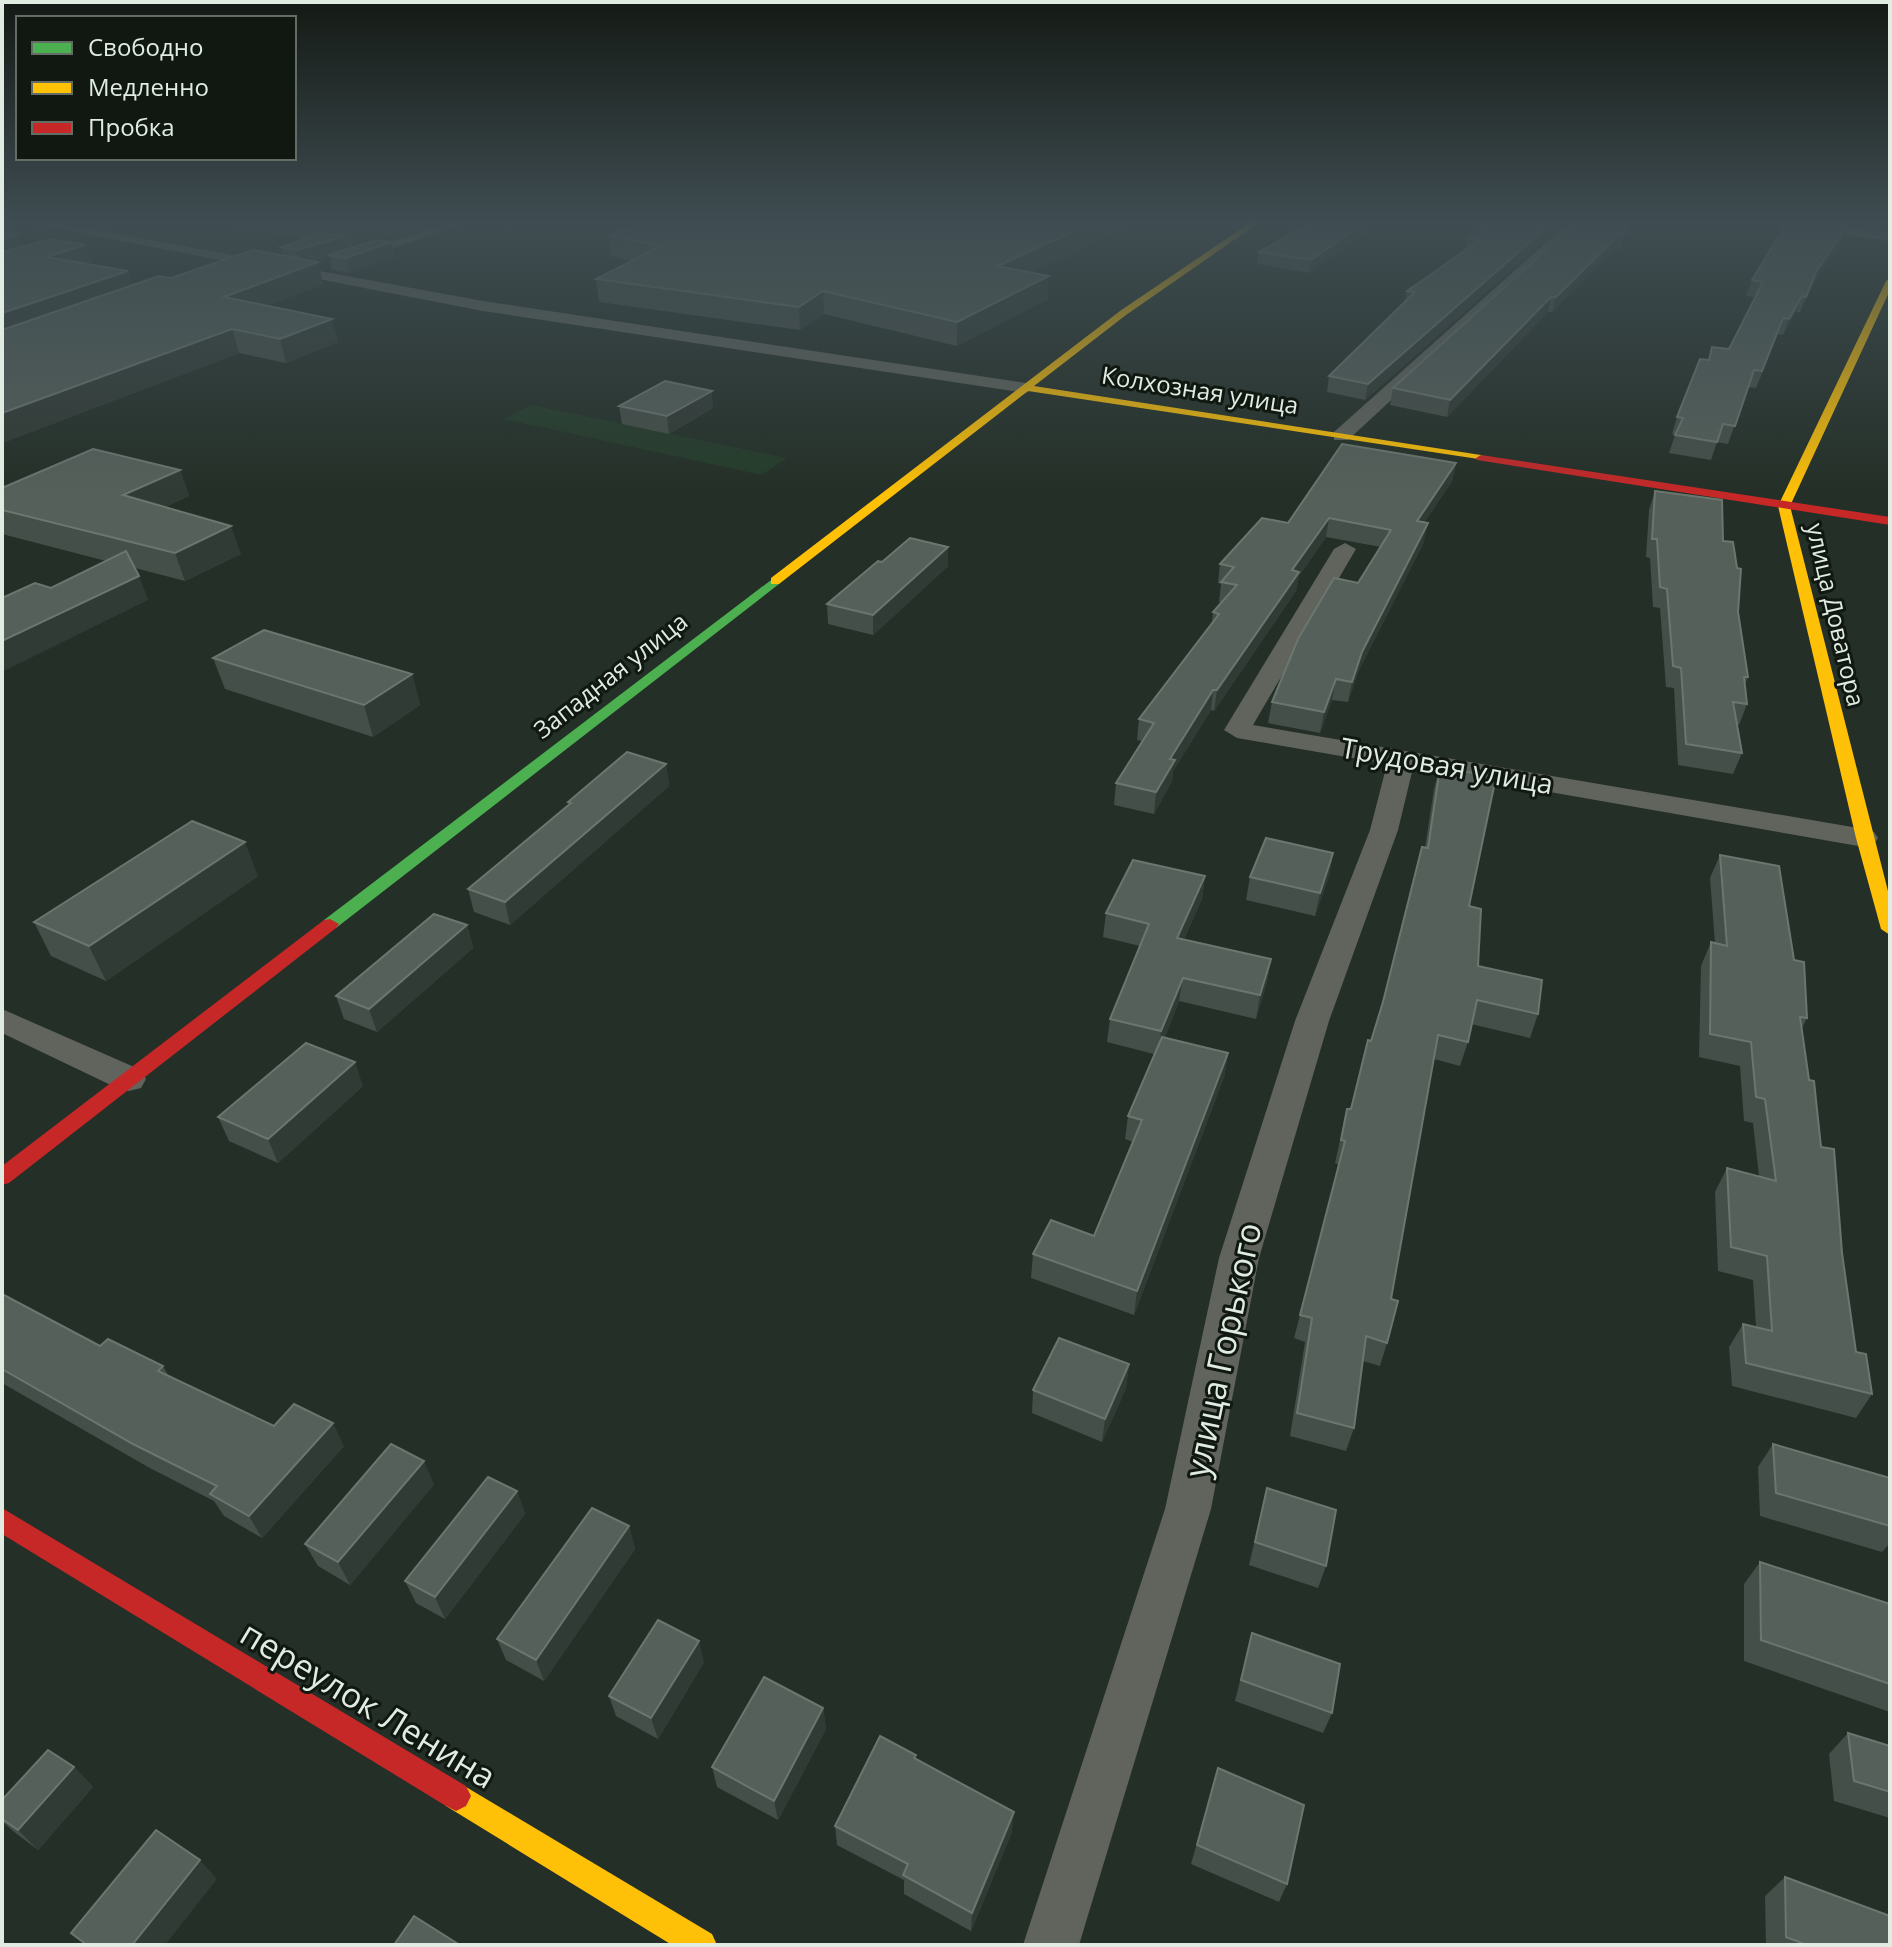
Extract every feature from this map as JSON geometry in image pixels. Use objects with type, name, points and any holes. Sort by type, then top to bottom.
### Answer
[{"type":"street","name":"Колхозная улица","points":[[529,313],[1890,521]]},
{"type":"street","name":"Западная улица","points":[[2,1177],[1123,313]]},
{"type":"street","points":[[1341,436],[1477,313]]},
{"type":"street","name":"улица Доватора","points":[[1875,313],[1784,506],[1864,838],[1890,929]]},
{"type":"street","name":"Трудовая улица","points":[[1345,549],[1237,730],[1864,838]]},
{"type":"street","name":"улица Горького","points":[[1051,1945],[1188,1509],[1239,1258],[1312,1021],[1384,830],[1402,758]]},
{"type":"street","points":[[2,1020],[129,1079]]},
{"type":"street","name":"переулок Ленина","points":[[2,1520],[701,1945]]},
{"type":"shaded area","points":[[531,405],[787,458],[762,475],[503,419]]},
{"type":"building","points":[[52,313],[302,313],[332,319],[280,339],[232,329],[2,413],[2,330]]},
{"type":"building","points":[[917,313],[975,313],[957,322]]},
{"type":"building","points":[[1394,313],[1449,313],[1368,384],[1329,376]]},
{"type":"building","points":[[1476,313],[1535,313],[1450,400],[1393,388]]},
{"type":"building","points":[[1747,313],[1792,313],[1789,319],[1783,318],[1762,371],[1754,370],[1735,426],[1723,424],[1717,442],[1675,435],[1683,418],[1677,417],[1700,359],[1709,360],[1712,347],[1729,349]]},
{"type":"building","points":[[665,381],[712,391],[667,416],[619,406]]},
{"type":"building","points":[[1342,444],[1456,463],[1417,521],[1428,523],[1362,652],[1352,682],[1336,679],[1324,712],[1272,702],[1298,639],[1334,578],[1358,583],[1391,530],[1329,518],[1292,570],[1299,572],[1217,690],[1213,690],[1170,759],[1175,760],[1156,792],[1116,783],[1154,723],[1139,719],[1219,614],[1213,612],[1237,585],[1221,582],[1234,567],[1220,564],[1262,518],[1288,523]]},
{"type":"building","points":[[93,449],[180,470],[123,495],[231,526],[175,553],[2,510],[2,488]]},
{"type":"building","points":[[1655,491],[1722,500],[1723,541],[1733,542],[1737,568],[1741,569],[1738,612],[1748,677],[1744,677],[1747,704],[1733,702],[1742,753],[1686,744],[1681,668],[1673,666],[1667,589],[1660,587],[1657,539],[1652,539]]},
{"type":"building","points":[[910,538],[948,547],[873,615],[827,604],[878,561],[882,562]]},
{"type":"building","points":[[126,551],[139,576],[2,641],[2,598],[35,583],[51,588]]},
{"type":"building","points":[[264,630],[412,674],[364,705],[213,658]]},
{"type":"building","points":[[627,752],[666,764],[505,902],[468,889],[571,803],[568,802]]},
{"type":"building","points":[[1440,767],[1496,777],[1469,906],[1481,909],[1478,966],[1542,980],[1538,1014],[1477,1000],[1468,1042],[1438,1035],[1391,1299],[1398,1301],[1387,1343],[1366,1336],[1354,1428],[1297,1413],[1312,1318],[1300,1315],[1345,1141],[1341,1140],[1347,1109],[1351,1109],[1368,1040],[1371,1041],[1383,1002],[1422,847],[1428,848]]},
{"type":"building","points":[[192,821],[245,842],[89,946],[34,922]]},
{"type":"building","points":[[1266,838],[1333,853],[1320,893],[1250,877]]},
{"type":"building","points":[[1720,855],[1779,866],[1794,960],[1804,962],[1807,1018],[1800,1017],[1809,1080],[1814,1081],[1821,1147],[1834,1149],[1842,1253],[1856,1352],[1866,1354],[1872,1394],[1746,1363],[1743,1324],[1772,1331],[1767,1256],[1731,1247],[1727,1168],[1776,1181],[1765,1099],[1756,1097],[1751,1042],[1710,1034],[1711,942],[1727,946]]},
{"type":"building","points":[[1133,860],[1205,876],[1177,938],[1271,959],[1260,995],[1183,978],[1161,1031],[1110,1019],[1149,924],[1106,913]]},
{"type":"building","points":[[434,914],[467,925],[369,1009],[336,996]]},
{"type":"building","points":[[1162,1037],[1228,1053],[1137,1291],[1033,1254],[1051,1220],[1094,1236],[1142,1120],[1128,1116]]},
{"type":"building","points":[[306,1043],[355,1062],[268,1139],[218,1117]]},
{"type":"building","points":[[2,1294],[100,1346],[108,1339],[163,1366],[158,1371],[274,1426],[294,1404],[333,1423],[249,1516],[210,1494],[217,1486],[133,1444],[2,1369]]},
{"type":"building","points":[[1059,1338],[1129,1364],[1105,1419],[1033,1390]]},
{"type":"building","points":[[391,1444],[424,1461],[338,1562],[305,1544]]},
{"type":"building","points":[[1773,1444],[1890,1478],[1890,1526],[1776,1493]]},
{"type":"building","points":[[488,1477],[517,1491],[435,1597],[405,1581]]},
{"type":"building","points":[[1267,1488],[1336,1510],[1326,1566],[1255,1542]]},
{"type":"building","points":[[592,1508],[629,1526],[536,1660],[497,1639]]},
{"type":"building","points":[[1760,1562],[1890,1604],[1890,1684],[1761,1640]]},
{"type":"building","points":[[658,1620],[699,1641],[651,1718],[609,1696]]},
{"type":"building","points":[[1252,1633],[1340,1664],[1332,1713],[1241,1680]]},
{"type":"building","points":[[764,1677],[823,1708],[774,1801],[712,1767]]},
{"type":"building","points":[[1848,1733],[1890,1746],[1890,1792],[1854,1781]]},
{"type":"building","points":[[880,1736],[1014,1812],[972,1913],[903,1875],[908,1864],[835,1826]]},
{"type":"building","points":[[48,1750],[74,1767],[18,1830],[2,1819],[2,1800]]},
{"type":"building","points":[[1218,1768],[1304,1805],[1287,1884],[1197,1845]]},
{"type":"building","points":[[156,1830],[200,1860],[132,1945],[87,1945],[71,1933]]},
{"type":"building","points":[[1785,1877],[1890,1916],[1890,1945],[1807,1945],[1786,1937]]},
{"type":"building","points":[[414,1916],[458,1944],[394,1945]]},
{"type":"traffic: fast","points":[[330,924],[775,581]]},
{"type":"traffic: slow","points":[[775,581],[1123,313]]},
{"type":"traffic: slow","points":[[1875,313],[1784,506],[1864,838],[1890,929]]},
{"type":"traffic: slow","points":[[1026,388],[1481,458]]},
{"type":"traffic: slow","points":[[456,1796],[701,1945]]},
{"type":"traffic: jam","points":[[1481,458],[1890,521]]},
{"type":"traffic: jam","points":[[2,1177],[330,924]]},
{"type":"traffic: jam","points":[[2,1520],[456,1796]]}]
